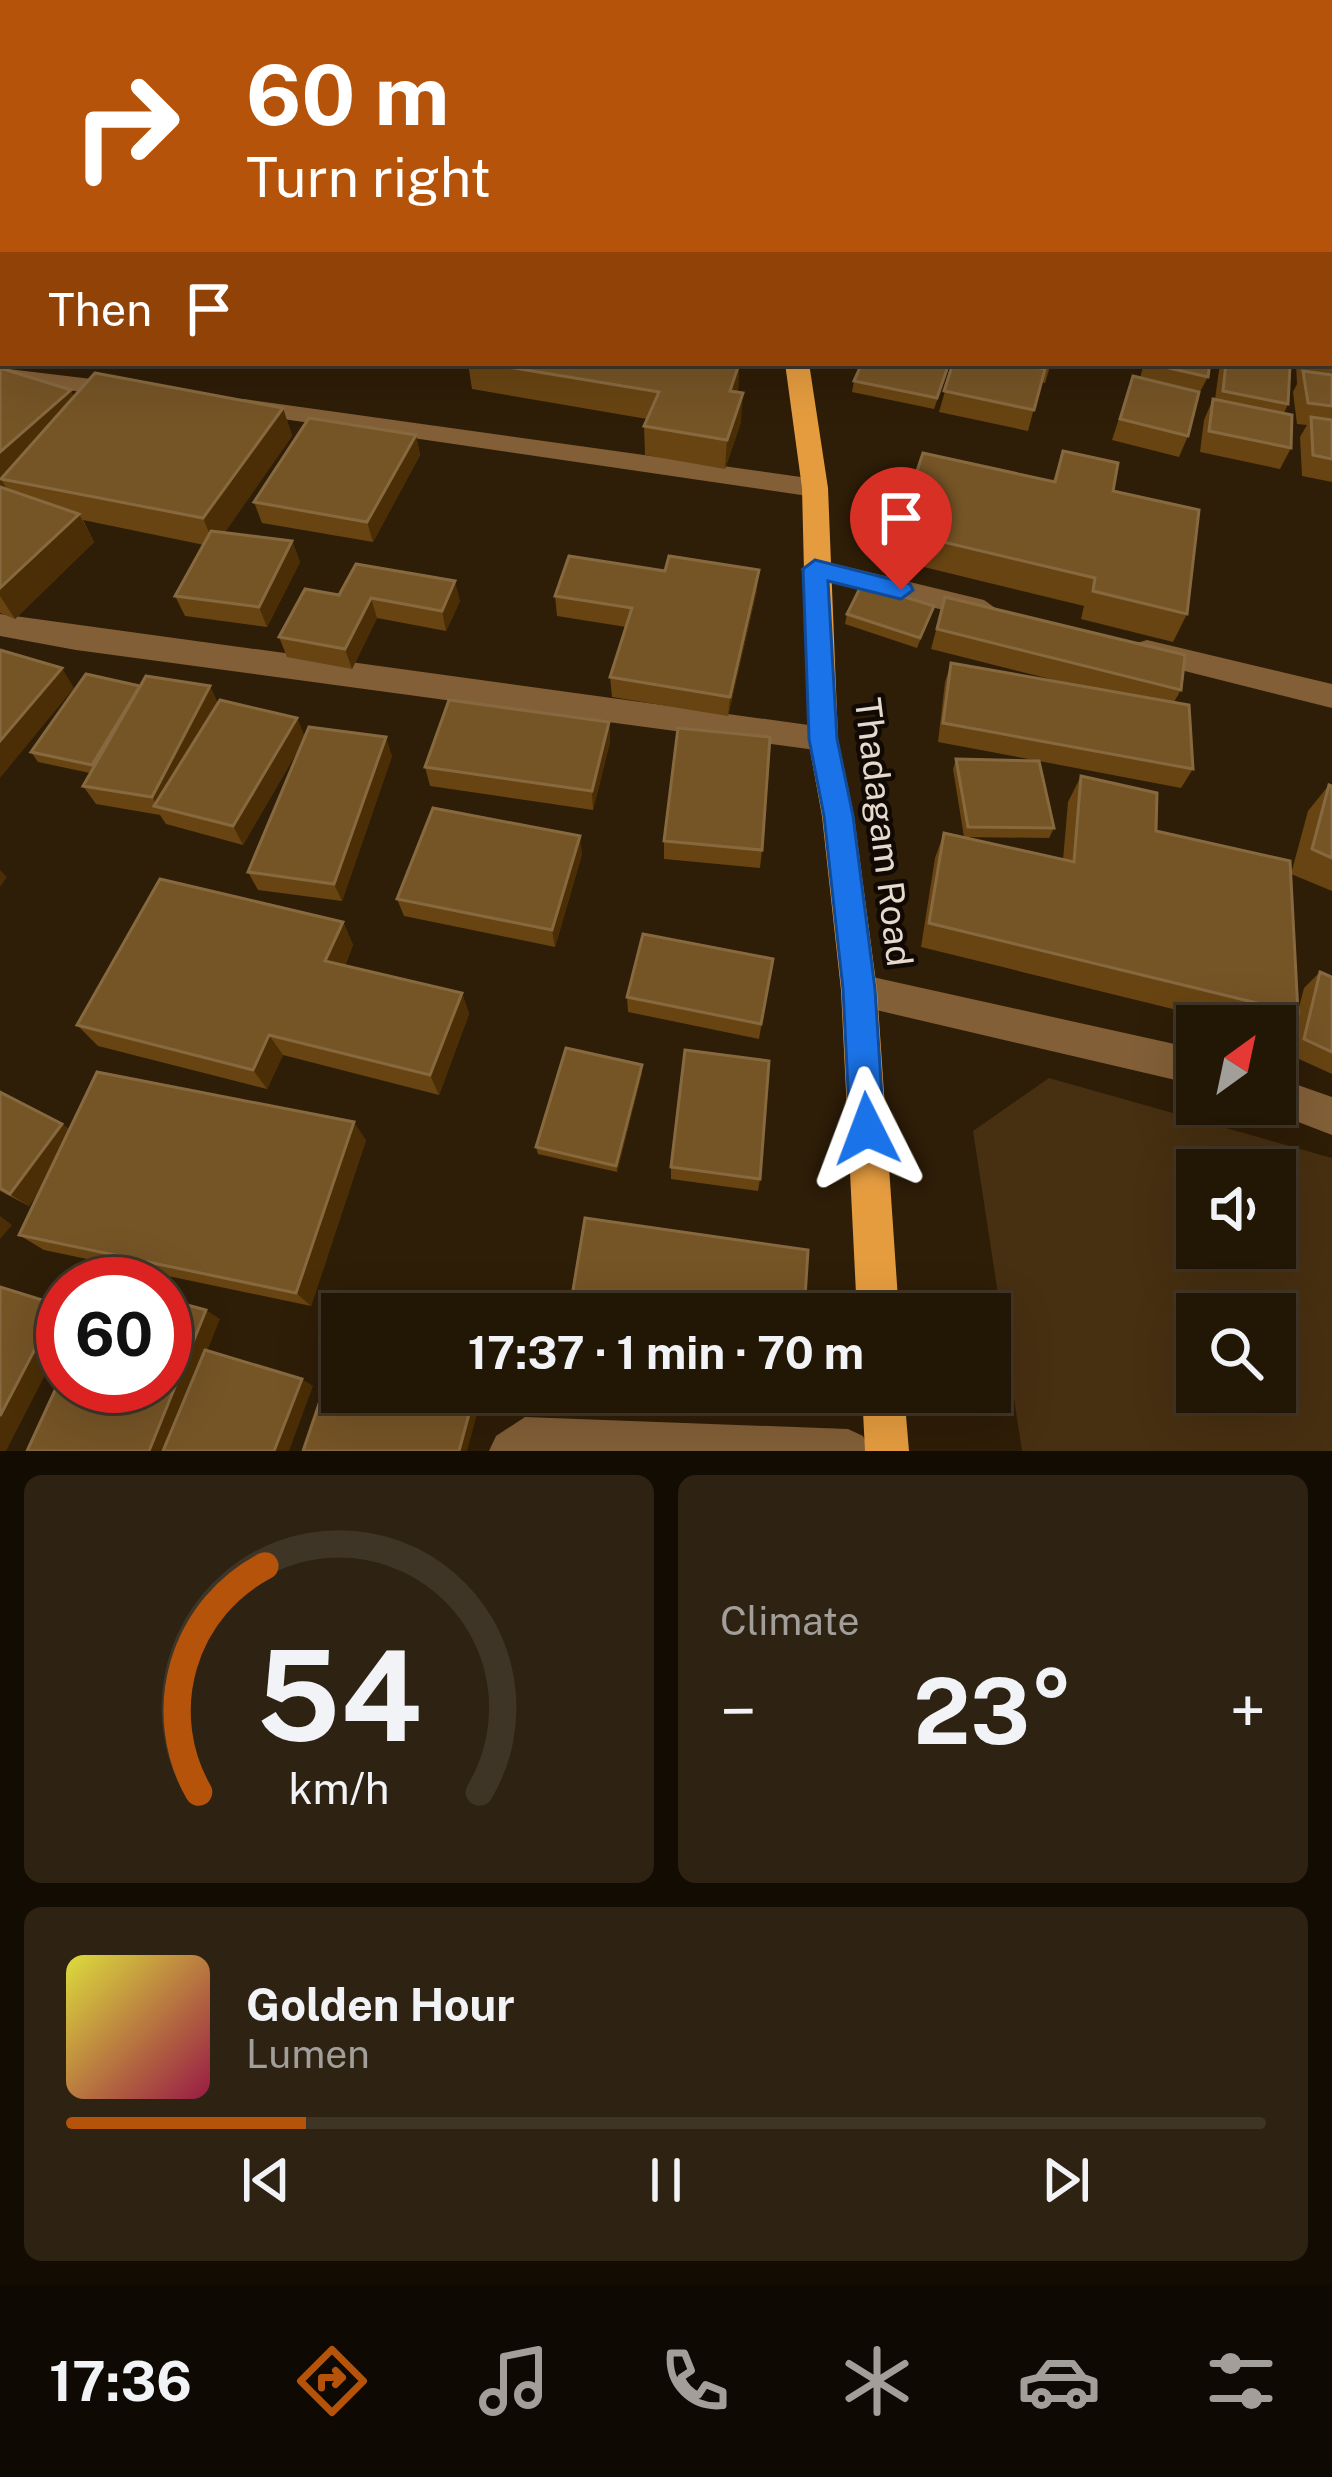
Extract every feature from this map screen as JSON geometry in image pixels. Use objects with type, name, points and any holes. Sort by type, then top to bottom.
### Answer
[{"type":"main road","name":"Thadagam Road","points":[[796,366],[815,488],[823,739],[838,816],[859,989],[877,1293]]},
{"type":"main road","points":[[884,1413],[886,1451]]},
{"type":"street","points":[[86,385],[104,366]]},
{"type":"street","points":[[0,375],[154,394]]},
{"type":"street","points":[[223,404],[815,488]]},
{"type":"street","points":[[815,569],[1017,619]]},
{"type":"street","points":[[0,625],[76,640],[823,739]]},
{"type":"street","points":[[1130,646],[1332,696]]},
{"type":"street","points":[[859,989],[1176,1062]]},
{"type":"street","points":[[1296,1103],[1332,1116]]},
{"type":"street","points":[[511,1451],[525,1439],[848,1451]]},
{"type":"shaded area","points":[[1049,1078],[1176,1114],[1176,1125],[1215,1125],[1332,1158],[1332,1451],[1022,1451],[1011,1379],[1011,1293],[998,1293],[973,1131]]},
{"type":"building","points":[[502,366],[738,366],[730,391],[743,393],[727,440],[644,426],[659,392]]},
{"type":"building","points":[[861,366],[948,366],[937,398],[854,381]]},
{"type":"building","points":[[952,366],[1045,369],[1034,410],[944,391]]},
{"type":"building","points":[[1160,366],[1210,366],[1208,377]]},
{"type":"building","points":[[1226,366],[1290,366],[1288,404],[1223,391]]},
{"type":"building","points":[[0,368],[71,390],[0,452]]},
{"type":"building","points":[[1303,371],[1332,375],[1332,406],[1308,403]]},
{"type":"building","points":[[95,373],[283,408],[203,518],[1,479]]},
{"type":"building","points":[[1133,376],[1199,392],[1188,436],[1120,419]]},
{"type":"building","points":[[1213,399],[1292,415],[1291,448],[1209,431]]},
{"type":"building","points":[[1311,417],[1332,420],[1332,459],[1313,455]]},
{"type":"building","points":[[309,418],[416,435],[367,522],[254,502]]},
{"type":"building","points":[[1063,451],[1118,463],[1113,491],[1199,510],[1187,614],[1093,591],[1095,578],[897,531],[923,453],[1055,482]]},
{"type":"building","points":[[0,487],[79,514],[0,588]]},
{"type":"building","points":[[211,531],[292,541],[259,607],[175,596]]},
{"type":"building","points":[[569,556],[665,571],[669,556],[759,570],[730,697],[610,677],[632,608],[555,596]]},
{"type":"building","points":[[356,564],[455,581],[442,611],[371,598],[345,649],[279,637],[305,589],[339,595]]},
{"type":"building","points":[[862,584],[934,606],[920,638],[847,614]]},
{"type":"building","points":[[945,597],[1185,655],[1181,690],[937,629]]},
{"type":"building","points":[[0,650],[62,668],[0,741]]},
{"type":"building","points":[[951,663],[1189,705],[1193,769],[943,723]]},
{"type":"building","points":[[86,674],[140,686],[92,765],[31,752]]},
{"type":"building","points":[[146,676],[210,686],[152,797],[83,786]]},
{"type":"building","points":[[220,700],[297,718],[233,826],[154,806]]},
{"type":"building","points":[[449,700],[609,722],[592,791],[425,767]]},
{"type":"building","points":[[309,727],[386,737],[334,884],[248,872]]},
{"type":"building","points":[[678,728],[770,737],[762,850],[664,841]]},
{"type":"building","points":[[956,759],[1039,761],[1054,828],[968,827]]},
{"type":"building","points":[[1081,776],[1157,793],[1156,831],[1290,861],[1298,1013],[1296,1005],[1265,1005],[929,923],[944,833],[1074,862]]},
{"type":"building","points":[[1332,786],[1332,858],[1312,849]]},
{"type":"building","points":[[433,808],[580,836],[552,930],[397,899]]},
{"type":"building","points":[[160,879],[343,922],[325,961],[462,993],[430,1075],[269,1035],[253,1070],[77,1025]]},
{"type":"building","points":[[643,934],[773,959],[761,1024],[627,997]]},
{"type":"building","points":[[1320,972],[1332,977],[1332,1052],[1304,1039]]},
{"type":"building","points":[[566,1048],[642,1065],[616,1166],[536,1147]]},
{"type":"building","points":[[685,1050],[769,1061],[760,1179],[671,1167]]},
{"type":"building","points":[[97,1072],[354,1122],[296,1293],[192,1271],[192,1257],[124,1257],[19,1235]]},
{"type":"building","points":[[0,1092],[62,1124],[10,1194],[0,1188]]},
{"type":"building","points":[[585,1218],[808,1250],[805,1293],[572,1293]]},
{"type":"building","points":[[0,1287],[36,1298],[36,1347],[0,1416]]},
{"type":"building","points":[[192,1306],[206,1310],[192,1345]]},
{"type":"building","points":[[205,1350],[302,1379],[274,1451],[163,1451],[179,1413],[192,1413],[192,1381]]},
{"type":"building","points":[[321,1398],[321,1413],[469,1413],[459,1451],[303,1451]]},
{"type":"building","points":[[45,1413],[164,1413],[149,1451],[27,1451]]},
{"type":"route","points":[[867,1129],[859,989],[838,816],[823,739],[815,569],[901,590]]}]
